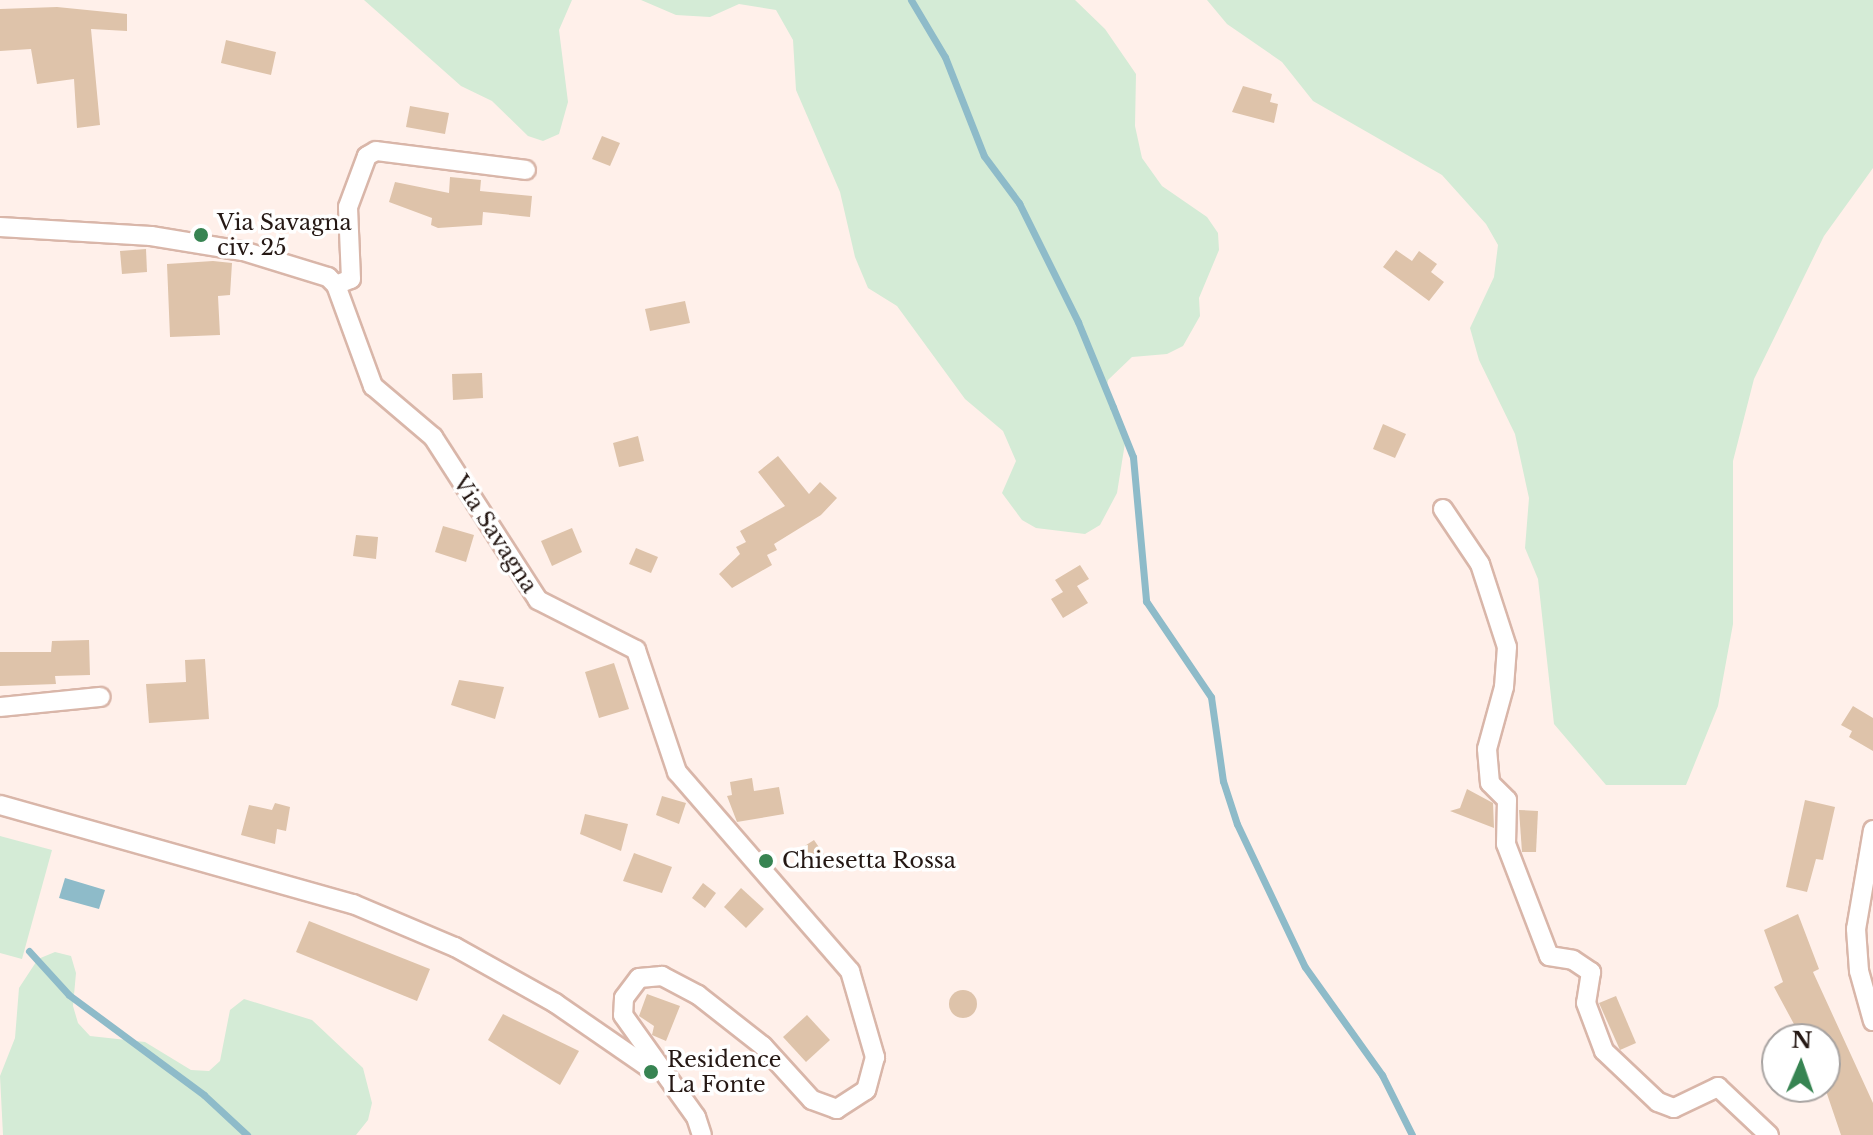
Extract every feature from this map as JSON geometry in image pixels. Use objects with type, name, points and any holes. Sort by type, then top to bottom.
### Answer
[{"type":"street","points":[[0,227],[151,236],[197,243],[317,270],[336,285],[351,279],[348,207],[367,156],[376,151],[526,170]]},
{"type":"street","name":"Via Savagna","points":[[336,285],[373,386],[433,437],[538,600],[636,650],[677,772],[854,979],[875,1057],[858,1100],[837,1109],[812,1100],[763,1046],[698,995],[662,976],[639,978],[624,998],[623,1015],[665,1078],[696,1117],[702,1135]]},
{"type":"street","points":[[1443,509],[1480,564],[1507,647],[1504,687],[1487,749],[1490,783],[1507,800],[1506,844],[1549,956],[1573,960],[1591,972],[1586,1003],[1604,1051],[1658,1102],[1674,1108],[1718,1087],[1769,1135]]},
{"type":"street","points":[[0,707],[101,697]]},
{"type":"street","points":[[0,805],[353,904],[455,947],[555,1003],[665,1078]]},
{"type":"street","points":[[1873,830],[1856,929],[1859,971],[1873,1021]]},
{"type":"green space","points":[[364,0],[572,0],[559,30],[568,102],[559,134],[543,141],[528,136],[492,101],[461,86]]},
{"type":"green space","points":[[641,0],[1075,0],[1105,29],[1136,74],[1135,126],[1142,158],[1162,186],[1207,217],[1218,233],[1219,250],[1199,298],[1200,316],[1183,346],[1167,354],[1132,357],[1108,380],[1105,396],[1123,427],[1125,443],[1117,493],[1100,525],[1085,534],[1036,528],[1022,520],[1002,493],[1016,461],[1003,431],[965,399],[897,306],[868,288],[855,257],[840,192],[796,90],[793,40],[776,10],[739,4],[710,17],[676,15]]},
{"type":"green space","points":[[1207,0],[1873,0],[1873,168],[1824,236],[1754,379],[1733,461],[1733,624],[1718,706],[1686,785],[1606,785],[1554,724],[1538,579],[1525,548],[1529,498],[1515,434],[1479,360],[1470,328],[1494,277],[1498,245],[1486,224],[1442,175],[1313,101],[1282,62],[1227,24]]},
{"type":"green space","points":[[0,836],[52,850],[22,959],[0,953]]},
{"type":"green space","points":[[55,952],[71,956],[76,973],[73,1006],[78,1023],[90,1036],[145,1042],[191,1070],[209,1071],[220,1061],[230,1010],[244,999],[312,1020],[363,1068],[372,1103],[368,1120],[356,1135],[3,1135],[0,1076],[15,1038],[19,988],[38,959]]},
{"type":"water","points":[[65,878],[105,890],[99,909],[59,898]]},
{"type":"building","points":[[57,7],[127,14],[127,31],[91,29],[100,125],[77,128],[74,79],[37,84],[31,49],[0,51],[0,9]]},
{"type":"building","points":[[226,40],[276,52],[271,75],[221,63]]},
{"type":"building","points":[[1243,86],[1272,94],[1270,102],[1278,104],[1274,123],[1232,112]]},
{"type":"building","points":[[410,106],[449,113],[445,134],[406,127]]},
{"type":"building","points":[[602,136],[620,143],[610,166],[592,159]]},
{"type":"building","points":[[450,177],[481,180],[480,191],[532,196],[530,217],[483,212],[482,225],[438,228],[431,225],[432,218],[389,202],[395,182],[449,193]]},
{"type":"building","points":[[146,249],[147,272],[122,274],[120,251]]},
{"type":"building","points":[[1396,250],[1412,261],[1419,251],[1437,264],[1431,272],[1444,282],[1429,301],[1383,267]]},
{"type":"building","points":[[232,263],[230,295],[218,296],[220,335],[170,337],[167,264]]},
{"type":"building","points":[[685,301],[690,323],[650,331],[645,309]]},
{"type":"building","points":[[482,373],[483,398],[453,400],[452,374]]},
{"type":"building","points":[[1383,424],[1406,434],[1395,458],[1373,449]]},
{"type":"building","points":[[638,436],[644,461],[619,467],[613,443]]},
{"type":"building","points":[[778,456],[809,494],[820,482],[837,498],[821,515],[774,544],[777,550],[767,555],[772,565],[732,588],[719,574],[740,554],[736,547],[746,542],[740,531],[785,506],[758,472]]},
{"type":"building","points":[[443,526],[474,535],[466,562],[435,552]]},
{"type":"building","points":[[572,528],[582,552],[552,566],[541,541]]},
{"type":"building","points":[[356,535],[378,537],[376,559],[353,556]]},
{"type":"building","points":[[636,548],[658,557],[651,573],[629,564]]},
{"type":"building","points":[[1080,565],[1089,579],[1077,586],[1088,603],[1063,618],[1051,599],[1063,592],[1055,580]]},
{"type":"building","points":[[89,640],[90,675],[55,676],[56,684],[0,686],[0,652],[51,652],[52,641]]},
{"type":"building","points":[[205,659],[209,719],[149,723],[146,684],[186,682],[185,660]]},
{"type":"building","points":[[614,663],[629,709],[599,718],[585,672]]},
{"type":"building","points":[[459,680],[504,687],[495,719],[451,705]]},
{"type":"building","points":[[1853,706],[1873,718],[1873,751],[1849,737],[1852,731],[1841,725]]},
{"type":"building","points":[[752,778],[754,791],[779,787],[784,814],[737,822],[727,796],[732,795],[730,782]]},
{"type":"building","points":[[1467,789],[1493,803],[1494,828],[1450,811],[1460,808]]},
{"type":"building","points":[[662,796],[686,803],[679,824],[656,815]]},
{"type":"building","points":[[1805,800],[1835,807],[1823,860],[1816,859],[1807,892],[1786,887]]},
{"type":"building","points":[[275,803],[290,807],[286,831],[277,829],[275,844],[241,835],[249,805],[272,810]]},
{"type":"building","points":[[1519,810],[1538,811],[1536,852],[1522,852]]},
{"type":"building","points":[[585,814],[628,824],[621,851],[580,834]]},
{"type":"building","points":[[814,840],[825,856],[811,866],[800,849]]},
{"type":"building","points":[[634,853],[672,867],[662,893],[623,881]]},
{"type":"building","points":[[703,883],[716,893],[705,908],[692,898]]},
{"type":"building","points":[[741,888],[764,909],[746,928],[724,907]]},
{"type":"building","points":[[1798,914],[1819,969],[1813,972],[1836,1023],[1793,1023],[1774,987],[1783,982],[1764,930]]},
{"type":"building","points":[[309,921],[430,969],[417,1001],[296,952]]},
{"type":"building","points":[[963,990],[973,994],[977,1004],[973,1014],[963,1018],[953,1014],[949,1004],[953,994]]},
{"type":"building","points":[[647,994],[680,1006],[666,1041],[652,1035],[654,1026],[639,1016]]},
{"type":"building","points":[[1616,996],[1636,1043],[1620,1050],[1599,1003]]},
{"type":"building","points":[[503,1014],[579,1051],[560,1085],[488,1040]]},
{"type":"building","points":[[807,1015],[830,1040],[806,1062],[783,1037]]},
{"type":"building","points":[[1841,1033],[1873,1103],[1873,1135],[1841,1135],[1830,1103],[1841,1103]]},
{"type":"waterway","points":[[911,0],[945,57],[984,156],[1019,203],[1078,322],[1133,457],[1146,601],[1211,697],[1223,781],[1237,824],[1305,967],[1382,1075],[1412,1135]]},
{"type":"waterway","points":[[29,951],[69,995],[204,1095],[247,1135]]},
{"type":"place","name":"Via Savagna civ. 25","points":[[201,235]]},
{"type":"place","name":"Chiesetta Rossa","points":[[766,861]]},
{"type":"place","name":"Residence La Fonte","points":[[651,1072]]}]
